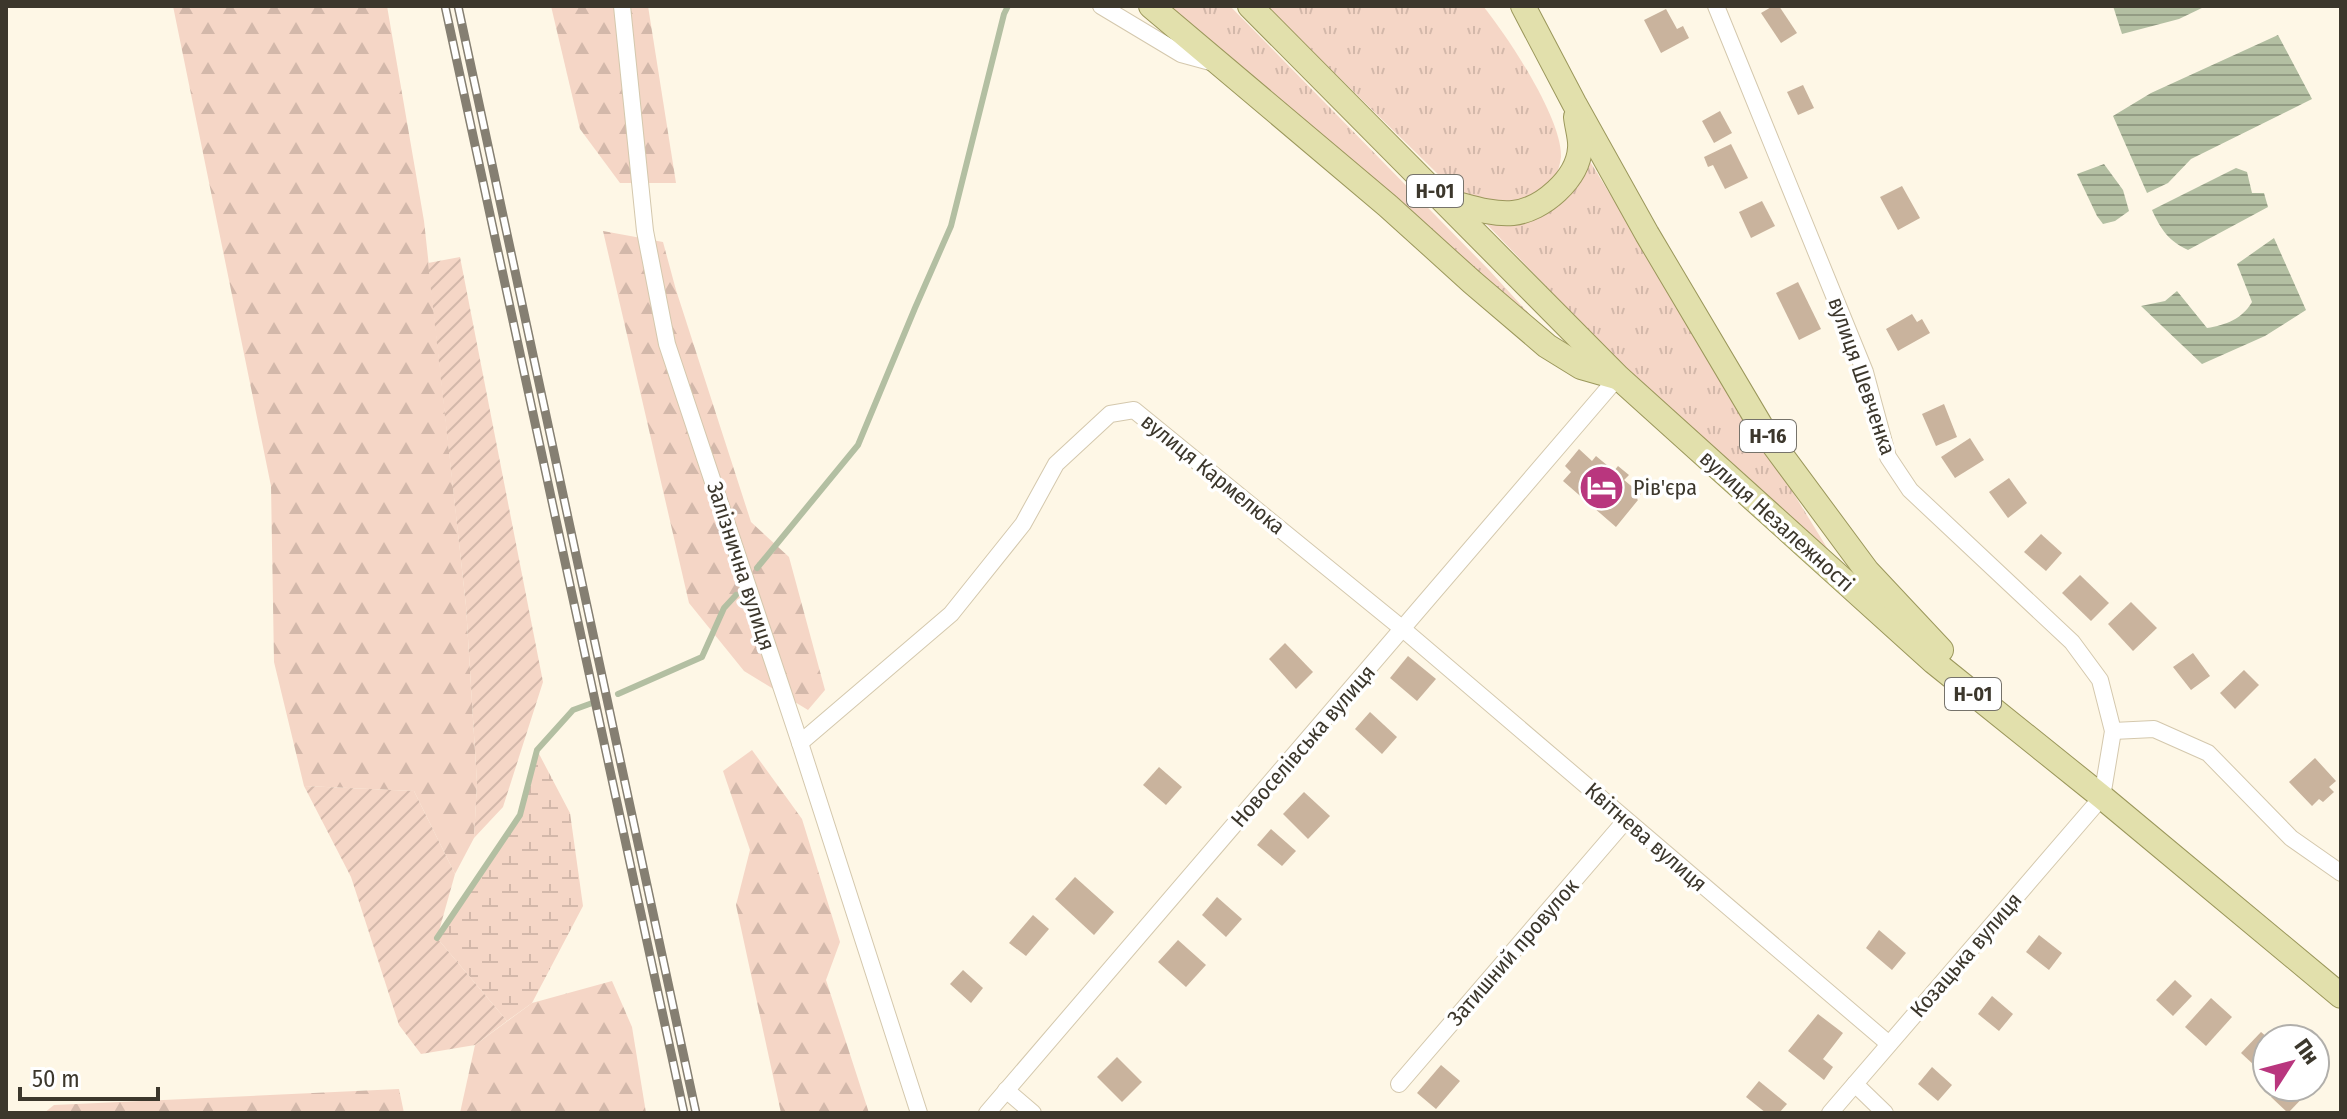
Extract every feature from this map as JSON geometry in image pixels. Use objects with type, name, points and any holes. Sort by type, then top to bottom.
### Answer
[{"type":"main road","points":[[1151,6],[1377,196],[1547,346],[1581,367],[1618,377]]},
{"type":"main road","name":"вулиця Незалежності","points":[[1250,6],[1618,377],[1934,662],[2341,996]]},
{"type":"main road","name":"Н-16","points":[[1523,6],[1647,234],[1765,433],[1867,571],[2017,730]]},
{"type":"main road","points":[[1444,201],[1511,214],[1531,210],[1543,203],[1563,184],[1580,149],[1574,103]]},
{"type":"street","name":"Залізнична вулиця","points":[[622,6],[645,231],[667,344],[919,1113]]},
{"type":"street","points":[[1101,6],[1181,54],[1223,66]]},
{"type":"street","name":"вулиця Шевченка","points":[[1716,6],[1865,372],[1888,457],[1910,490],[2072,642],[2100,680],[2113,731],[2102,797]]},
{"type":"street","name":"Новоселівська вулиця","points":[[987,1113],[1618,377]]},
{"type":"street","name":"вулиця Кармелюка","points":[[800,743],[951,614],[1023,524],[1056,464],[1110,414],[1134,410],[1404,630]]},
{"type":"street","name":"Квітнева вулиця","points":[[1404,630],[1889,1044]]},
{"type":"street","points":[[2113,731],[2154,729],[2208,753],[2291,838],[2341,873]]},
{"type":"street","name":"Козацька вулиця","points":[[1830,1113],[2102,797]]},
{"type":"street","name":"Затишний провулок","points":[[1399,1084],[1626,820]]},
{"type":"street","points":[[1855,1084],[1885,1113]]},
{"type":"street","points":[[1006,1090],[1033,1113]]},
{"type":"green space","points":[[173,6],[387,6],[424,221],[466,606],[477,783],[474,838],[455,874],[414,791],[304,786],[274,662],[271,486]]},
{"type":"green space","points":[[551,6],[648,6],[676,183],[620,183],[580,129]]},
{"type":"green space","points":[[1167,6],[1230,6],[1489,270],[1565,353],[1233,59]]},
{"type":"green space","points":[[1266,6],[1483,6],[1532,78],[1553,121],[1561,157],[1554,182],[1518,203],[1472,199],[1445,181]]},
{"type":"green space","points":[[1586,155],[1840,569],[1632,376],[1476,213],[1504,223]]},
{"type":"green space","points":[[603,231],[663,242],[751,522],[789,557],[825,690],[808,710],[744,671],[689,603]]},
{"type":"green space","points":[[460,257],[543,682],[503,807],[474,838],[477,783],[466,606],[428,263]]},
{"type":"green space","points":[[537,750],[570,813],[583,906],[532,1003],[507,1021],[437,938],[520,815]]},
{"type":"green space","points":[[752,750],[802,819],[840,942],[826,980],[869,1113],[781,1113],[736,905],[750,850],[723,771]]},
{"type":"green space","points":[[304,786],[414,791],[455,874],[437,938],[507,1021],[475,1045],[421,1054],[399,1025],[351,877]]},
{"type":"green space","points":[[612,981],[632,1027],[646,1113],[460,1113],[475,1045],[532,1003]]},
{"type":"green space","points":[[399,1089],[404,1113],[44,1113],[54,1105]]},
{"type":"shaded area","points":[[2113,6],[2206,6],[2179,19],[2122,34]]},
{"type":"shaded area","points":[[2278,35],[2312,99],[2191,159],[2168,183],[2147,193],[2113,116],[2151,93]]},
{"type":"shaded area","points":[[2104,164],[2123,190],[2129,211],[2115,221],[2103,224],[2077,174]]},
{"type":"shaded area","points":[[2236,168],[2247,172],[2252,193],[2264,193],[2268,207],[2188,250],[2171,239],[2152,210]]},
{"type":"shaded area","points":[[2274,238],[2306,310],[2265,336],[2202,364],[2141,306],[2165,301],[2177,291],[2207,328],[2233,320],[2252,302],[2237,264]]},
{"type":"building","points":[[1779,6],[1797,33],[1781,43],[1761,13]]},
{"type":"building","points":[[1666,9],[1677,29],[1683,26],[1689,38],[1661,53],[1644,20]]},
{"type":"building","points":[[1803,85],[1814,108],[1798,115],[1787,92]]},
{"type":"building","points":[[1720,111],[1732,133],[1714,143],[1702,121]]},
{"type":"building","points":[[1731,144],[1748,178],[1725,189],[1713,165],[1708,167],[1704,157]]},
{"type":"building","points":[[1902,186],[1920,218],[1898,230],[1880,197]]},
{"type":"building","points":[[1762,201],[1775,226],[1751,238],[1739,212]]},
{"type":"building","points":[[1798,282],[1821,329],[1799,340],[1776,293]]},
{"type":"building","points":[[1912,314],[1917,322],[1922,319],[1930,333],[1898,351],[1886,329]]},
{"type":"building","points":[[1944,404],[1957,437],[1936,446],[1922,414]]},
{"type":"building","points":[[1970,438],[1984,460],[1955,478],[1941,457]]},
{"type":"building","name":"Рів'єра","points":[[1579,449],[1592,461],[1596,456],[1614,471],[1618,466],[1629,475],[1624,480],[1641,494],[1616,527],[1563,481],[1571,472],[1565,466]]},
{"type":"building","points":[[2009,478],[2027,503],[2008,518],[1989,492]]},
{"type":"building","points":[[2041,534],[2062,553],[2046,571],[2024,552]]},
{"type":"building","points":[[2080,575],[2109,603],[2091,621],[2062,593]]},
{"type":"building","points":[[2131,602],[2157,628],[2133,651],[2108,624]]},
{"type":"building","points":[[1285,643],[1313,672],[1296,689],[1269,659]]},
{"type":"building","points":[[2193,653],[2210,676],[2191,690],[2173,667]]},
{"type":"building","points":[[1408,656],[1436,679],[1417,701],[1390,678]]},
{"type":"building","points":[[2244,670],[2259,685],[2235,709],[2220,693]]},
{"type":"building","points":[[1370,712],[1397,737],[1382,754],[1355,729]]},
{"type":"building","points":[[2315,758],[2336,781],[2329,787],[2334,792],[2323,802],[2319,799],[2312,806],[2289,782]]},
{"type":"building","points":[[1159,767],[1182,787],[1166,805],[1143,785]]},
{"type":"building","points":[[1304,792],[1330,816],[1308,839],[1283,814]]},
{"type":"building","points":[[1271,829],[1296,851],[1282,866],[1257,845]]},
{"type":"building","points":[[1075,877],[1114,912],[1094,935],[1055,899]]},
{"type":"building","points":[[1217,897],[1242,919],[1226,937],[1202,915]]},
{"type":"building","points":[[1033,915],[1049,929],[1026,956],[1009,943]]},
{"type":"building","points":[[1879,930],[1906,953],[1892,970],[1866,948]]},
{"type":"building","points":[[2039,935],[2062,953],[2049,970],[2026,952]]},
{"type":"building","points":[[1178,940],[1206,965],[1186,987],[1158,962]]},
{"type":"building","points":[[963,970],[983,988],[971,1003],[950,984]]},
{"type":"building","points":[[2175,980],[2192,996],[2173,1016],[2156,1000]]},
{"type":"building","points":[[1992,996],[2013,1014],[1999,1031],[1978,1014]]},
{"type":"building","points":[[2211,998],[2232,1017],[2206,1046],[2185,1027]]},
{"type":"building","points":[[1818,1014],[1843,1033],[1823,1059],[1833,1067],[1824,1080],[1788,1051]]},
{"type":"building","points":[[2251,1042],[2251,1062],[2241,1053]]},
{"type":"building","points":[[1117,1057],[1142,1082],[1122,1102],[1097,1077]]},
{"type":"building","points":[[1441,1065],[1460,1081],[1436,1109],[1417,1093]]},
{"type":"building","points":[[1932,1067],[1952,1085],[1938,1101],[1918,1084]]},
{"type":"building","points":[[1759,1081],[1787,1104],[1779,1113],[1766,1113],[1746,1097]]},
{"type":"building","points":[[2277,1103],[2298,1103],[2288,1113]]},
{"type":"waterway","points":[[757,568],[858,445],[951,226],[1008,6]]},
{"type":"waterway","points":[[618,694],[702,657],[724,608],[736,595]]},
{"type":"waterway","points":[[437,938],[520,815],[537,750],[573,710],[595,702]]},
{"type":"railway","points":[[445,6],[684,1113]]},
{"type":"railway","points":[[458,6],[696,1113]]},
{"type":"place","name":"Рів'єра","points":[[1602,487]]}]
